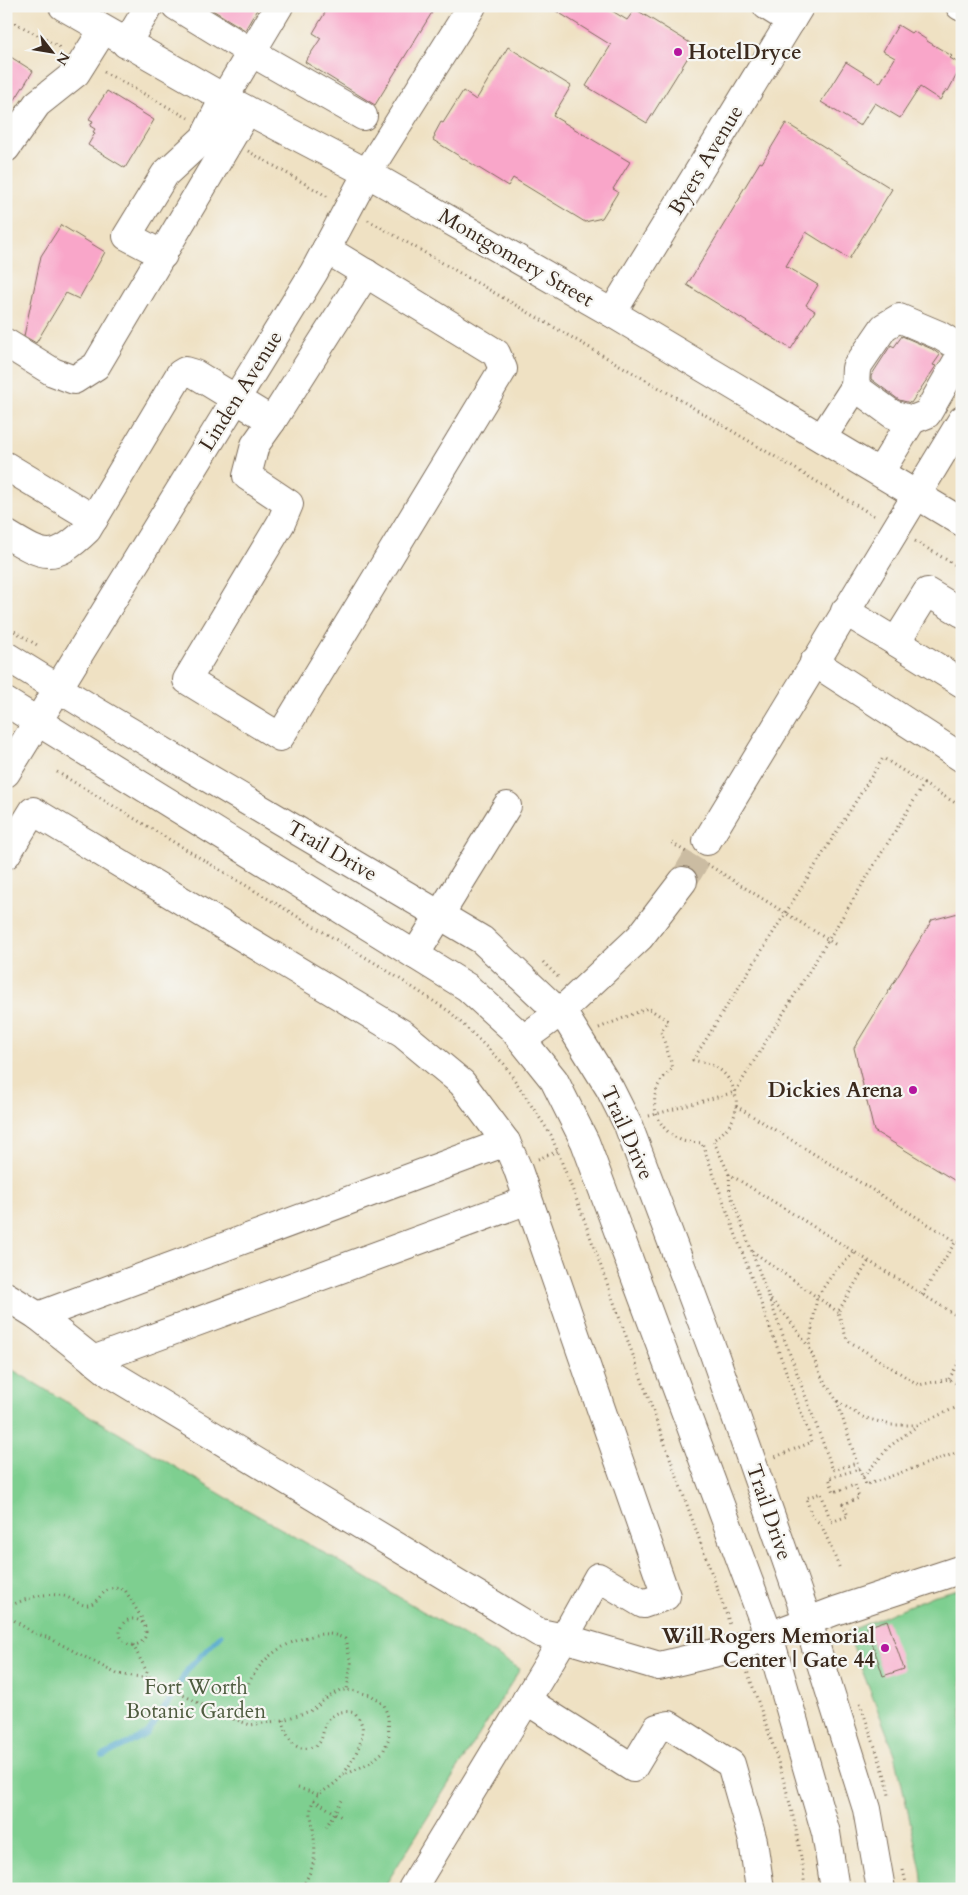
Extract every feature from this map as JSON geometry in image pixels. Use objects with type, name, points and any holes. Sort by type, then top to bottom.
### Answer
[{"type":"street","name":"Montgomery Street","points":[[63,6],[247,111],[367,173],[612,313],[962,522]]},
{"type":"street","points":[[6,148],[37,104],[76,73],[84,61],[115,37],[149,6]]},
{"type":"street","points":[[176,6],[251,52],[363,116]]},
{"type":"street","points":[[6,343],[52,372],[74,380],[96,366],[163,255],[219,135],[224,98],[279,6]]},
{"type":"street","name":"Linden Avenue","points":[[6,773],[314,272],[367,173],[472,6]]},
{"type":"street","points":[[766,6],[795,14]]},
{"type":"street","name":"Byers Avenue","points":[[612,313],[795,14]]},
{"type":"street","points":[[163,255],[127,236],[165,174],[204,138],[219,135],[247,111]]},
{"type":"street","points":[[326,249],[366,273],[496,353],[503,369],[280,737],[187,680],[281,523],[289,504],[247,476],[256,445],[366,273]]},
{"type":"street","points":[[822,438],[855,387],[856,368],[884,327],[899,318],[939,335],[962,349]]},
{"type":"street","points":[[880,472],[962,352]]},
{"type":"street","points":[[6,534],[45,554],[62,550],[73,543],[87,530],[180,374],[185,371],[195,374],[272,421]]},
{"type":"street","points":[[700,852],[958,426],[919,417],[892,414],[855,387]]},
{"type":"street","points":[[6,466],[94,519]]},
{"type":"street","points":[[896,642],[927,592],[962,613]]},
{"type":"street","points":[[845,611],[962,683]]},
{"type":"street","name":"Trail Drive","points":[[6,656],[482,940],[568,1021],[610,1089],[628,1125],[713,1351],[808,1622],[867,1809],[881,1889]]},
{"type":"street","points":[[814,662],[962,758]]},
{"type":"street","name":"Trail Drive","points":[[6,702],[467,987],[513,1029],[554,1080],[585,1142],[769,1636],[826,1833],[835,1889]]},
{"type":"street","points":[[415,955],[507,806]]},
{"type":"street","points":[[6,855],[33,812],[403,1034],[462,1083],[506,1142],[517,1167],[666,1596],[642,1604],[598,1578],[564,1638],[412,1889]]},
{"type":"street","points":[[522,1040],[559,1013],[640,936],[683,881]]},
{"type":"street","points":[[38,1316],[506,1142]]},
{"type":"street","points":[[93,1360],[528,1200]]},
{"type":"street","points":[[6,1296],[38,1316],[111,1374],[540,1634],[564,1638],[659,1666],[739,1647],[962,1569]]},
{"type":"street","points":[[526,1700],[633,1768],[657,1728],[669,1725],[731,1764],[753,1841],[760,1889]]},
{"type":"path","points":[[6,18],[348,208],[682,401],[962,569]]},
{"type":"path","points":[[6,626],[37,645]]},
{"type":"path","points":[[857,1463],[833,1470],[730,1193],[729,1174],[713,1140],[725,1131],[733,1120],[736,1106],[735,1092],[730,1080],[721,1070],[710,1064],[693,1060],[883,758],[962,807]]},
{"type":"path","points":[[656,1113],[735,1092],[924,784]]},
{"type":"path","points":[[672,843],[700,852],[838,946]]},
{"type":"path","points":[[599,1028],[648,1008],[668,1021],[661,1032],[673,1068],[657,1088],[655,1100],[656,1113],[662,1126],[672,1136],[685,1142],[702,1143],[812,1442],[775,1457]]},
{"type":"path","points":[[736,1106],[962,1245]]},
{"type":"path","points":[[517,1167],[564,1149]]},
{"type":"path","points":[[729,1174],[962,1319]]},
{"type":"path","points":[[922,1295],[956,1241]]},
{"type":"path","points":[[752,1251],[838,1312],[846,1340],[918,1385],[948,1380],[962,1387]]},
{"type":"path","points":[[809,1346],[817,1297],[834,1272],[854,1253]]},
{"type":"path","points":[[838,1312],[868,1262]]},
{"type":"path","points":[[769,1298],[788,1318],[809,1346],[821,1376],[837,1400],[866,1485],[962,1451]]},
{"type":"path","points":[[948,1380],[962,1357]]},
{"type":"path","points":[[837,1400],[862,1417],[891,1426],[917,1425]]},
{"type":"path","points":[[863,1477],[890,1446],[917,1425],[962,1404]]},
{"type":"path","points":[[840,1569],[821,1524],[812,1517],[806,1498],[821,1493],[831,1522],[848,1516],[844,1504],[859,1498],[855,1485],[834,1492],[829,1478],[859,1468]]},
{"type":"path","points":[[6,1608],[41,1594],[62,1596],[86,1605],[91,1604],[111,1589],[121,1589],[125,1590],[141,1617],[145,1628],[144,1639],[139,1643],[133,1645],[122,1639],[120,1633],[124,1623],[133,1619],[143,1624]]},
{"type":"path","points":[[6,1615],[32,1632],[49,1638],[116,1674],[150,1678],[233,1720],[250,1725],[283,1720],[313,1710],[340,1690],[371,1695],[384,1705],[388,1717],[389,1738],[383,1752],[371,1762],[342,1776]]},
{"type":"path","points":[[233,1720],[243,1693],[256,1671],[271,1654],[292,1642],[314,1636],[333,1633],[345,1640],[351,1663],[347,1690]]},
{"type":"path","points":[[133,1645],[150,1678]]},
{"type":"path","points":[[283,1720],[290,1742],[297,1747],[306,1748],[320,1742],[325,1724],[336,1713],[349,1711],[355,1713],[360,1719],[362,1734],[359,1746],[342,1776],[334,1784],[318,1794],[314,1800],[311,1815],[316,1855],[311,1873],[301,1889]]},
{"type":"path","points":[[298,1788],[318,1794]]},
{"type":"path","points":[[326,1826],[344,1797]]},
{"type":"path","points":[[314,1800],[344,1818]]},
{"type":"green space","name":"Fort Worth Botanic Garden","points":[[6,1366],[520,1669],[383,1889],[6,1889]]},
{"type":"green space","points":[[962,1588],[962,1889],[923,1889],[921,1870],[895,1754],[847,1632],[932,1596]]},
{"type":"building","points":[[206,6],[259,6],[245,30]]},
{"type":"building","points":[[329,6],[436,6],[375,105],[305,62],[321,38],[313,33]]},
{"type":"building","points":[[548,6],[604,6],[627,20],[635,9],[695,46],[647,123],[586,86],[611,45]]},
{"type":"building","points":[[898,25],[911,33],[913,31],[952,56],[950,58],[962,65],[948,91],[946,90],[940,100],[920,87],[900,118],[875,103],[860,126],[821,102],[846,62],[880,83],[895,58],[883,51]]},
{"type":"building","points":[[508,47],[571,86],[553,116],[630,162],[613,189],[618,192],[602,218],[585,222],[513,178],[508,186],[433,140],[441,122],[443,123],[463,91],[476,100]]},
{"type":"building","points":[[6,54],[33,71],[6,114]]},
{"type":"building","points":[[107,91],[154,120],[125,168],[88,145],[95,133],[93,132],[95,129],[90,126],[93,121],[89,119]]},
{"type":"building","points":[[786,123],[892,189],[849,259],[806,232],[786,266],[818,285],[806,305],[815,311],[791,349],[687,285],[760,162],[762,163]]},
{"type":"building","points":[[61,225],[105,252],[79,299],[66,293],[36,343],[24,336],[41,256]]},
{"type":"building","points":[[902,336],[932,349],[940,355],[933,365],[936,366],[911,403],[899,400],[871,379],[871,376],[891,345],[894,347]]},
{"type":"building","name":"Dickies Arena","points":[[962,912],[962,1185],[874,1131],[854,1048],[932,920]]},
{"type":"building","name":"Will Rogers Memorial Center | Gate 44","points":[[887,1620],[904,1669],[883,1676],[867,1627]]},
{"type":"waterway","points":[[103,1756],[147,1734],[188,1669],[221,1635]]},
{"type":"tunnel","points":[[683,881],[707,841]]},
{"type":"place","name":"HotelDryce","points":[[678,52]]},
{"type":"place","name":"Dickies Arena","points":[[913,1090]]},
{"type":"place","name":"Will Rogers Memorial Center | Gate 44","points":[[885,1648]]}]
